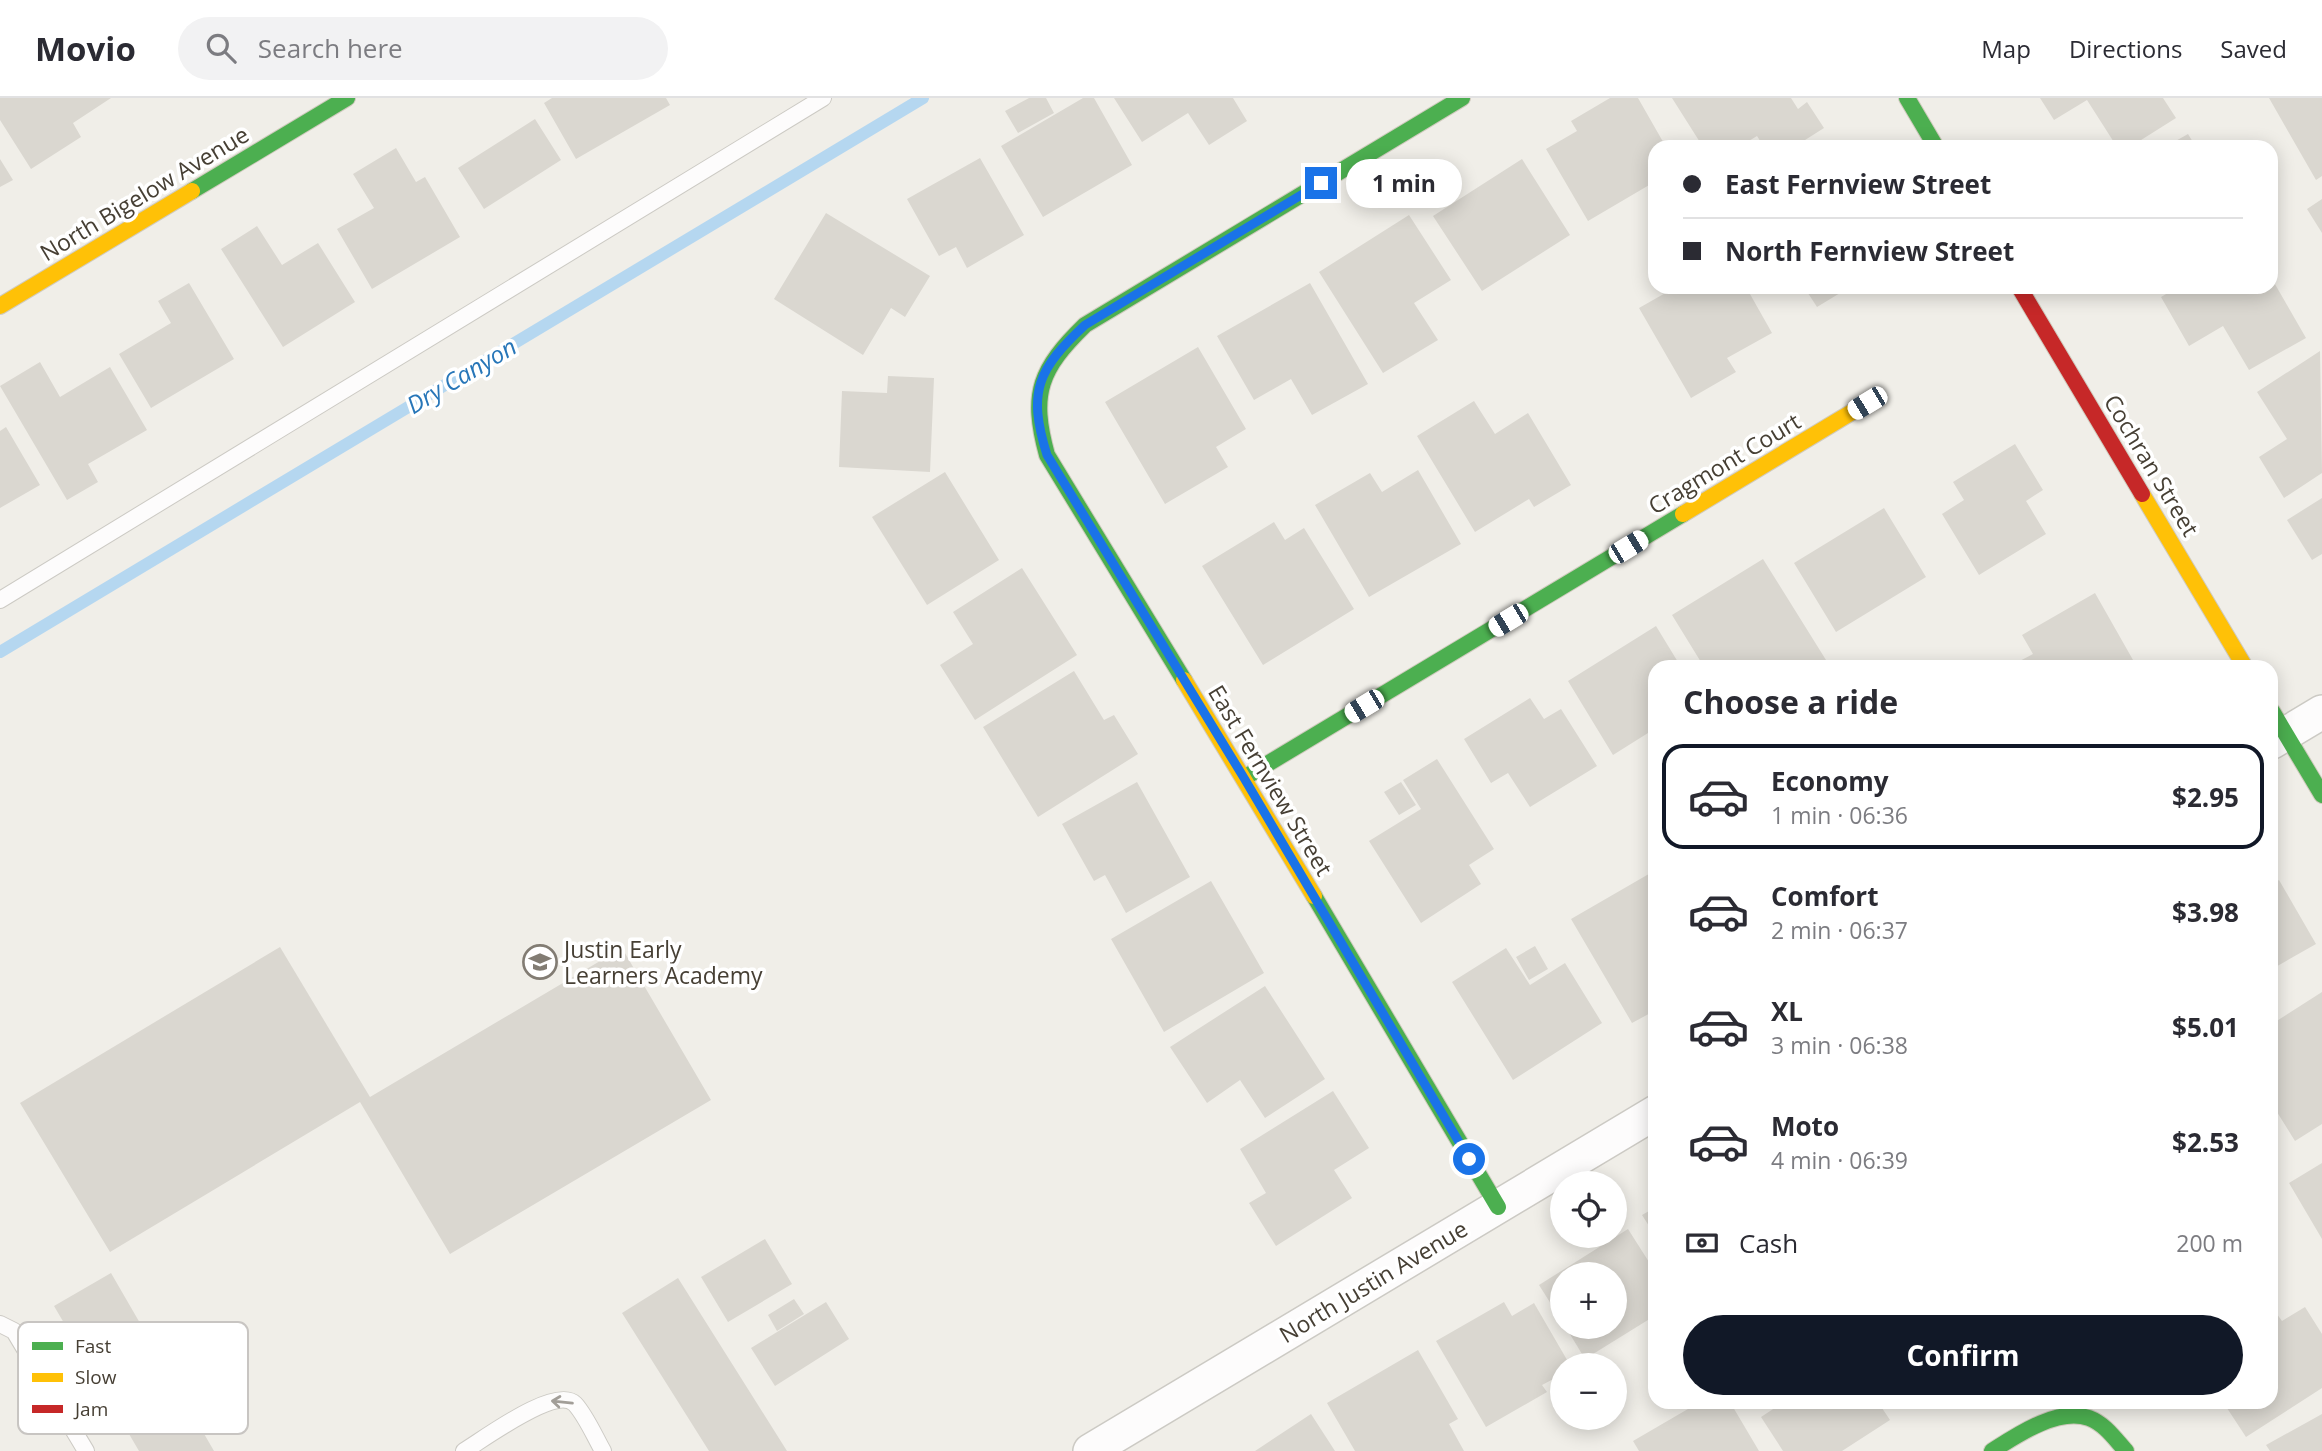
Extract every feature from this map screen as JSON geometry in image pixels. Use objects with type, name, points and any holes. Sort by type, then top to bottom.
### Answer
[{"type":"street","name":"North Bigelow Avenue","points":[[0,306],[347,98]]},
{"type":"street","name":"East Fernview Street","points":[[1462,98],[1085,325],[1054,354],[1046,369],[1040,383],[1037,423],[1047,455],[1244,778],[1498,1207]]},
{"type":"street","points":[[1907,98],[1932,140]]},
{"type":"street","name":"Cochran Street","points":[[2023,294],[2241,660]]},
{"type":"street","name":"Cragmont Court","points":[[1244,778],[1867,403]]},
{"type":"street","points":[[2278,728],[2322,712]]},
{"type":"street","points":[[2278,732],[2322,795]]},
{"type":"street","name":"North Justin Avenue","points":[[1090,1451],[1648,1117]]},
{"type":"street","points":[[1992,1451],[2010,1439],[2061,1419],[2085,1417],[2105,1428],[2126,1451]]},
{"type":"lane","points":[[0,600],[823,98]]},
{"type":"lane","points":[[0,1324],[14,1331],[18,1338]]},
{"type":"lane","points":[[464,1451],[548,1401],[565,1399],[574,1403],[603,1451]]},
{"type":"lane","points":[[76,1434],[86,1451]]},
{"type":"building","points":[[0,98],[111,98],[73,123],[81,137],[31,169],[0,120]]},
{"type":"building","points":[[552,98],[666,98],[670,105],[576,159],[544,103]]},
{"type":"building","points":[[1029,98],[1046,98],[1054,113],[1018,133],[1005,111]]},
{"type":"building","points":[[1083,98],[1094,98],[1132,165],[1043,217],[1001,146]]},
{"type":"building","points":[[1114,98],[1233,98],[1247,121],[1209,145],[1188,113],[1142,142]]},
{"type":"building","points":[[1610,98],[1638,98],[1662,140],[1648,140],[1648,186],[1588,221],[1546,149],[1577,131],[1571,121]]},
{"type":"building","points":[[1672,98],[1791,98],[1798,109],[1807,102],[1824,128],[1805,140],[1760,140],[1757,136],[1750,140],[1699,140]]},
{"type":"building","points":[[2040,98],[2163,98],[2176,118],[2141,140],[2113,140],[2087,100],[2054,120]]},
{"type":"building","points":[[2269,98],[2322,98],[2322,176],[2316,180]]},
{"type":"building","points":[[535,119],[561,160],[484,209],[458,168]]},
{"type":"building","points":[[2188,134],[2192,140],[2177,140]]},
{"type":"building","points":[[396,148],[416,182],[425,177],[460,237],[372,289],[337,229],[374,208],[353,174]]},
{"type":"building","points":[[980,158],[1024,235],[967,268],[956,247],[939,256],[907,199]]},
{"type":"building","points":[[0,159],[13,180],[0,187]]},
{"type":"building","points":[[1522,159],[1570,235],[1482,291],[1433,216]]},
{"type":"building","points":[[2322,199],[2322,233],[2307,209]]},
{"type":"building","points":[[826,213],[930,276],[905,317],[891,308],[863,355],[774,299]]},
{"type":"building","points":[[1409,215],[1451,280],[1414,303],[1438,340],[1383,373],[1319,272]]},
{"type":"building","points":[[257,226],[282,265],[318,243],[355,302],[283,347],[221,249]]},
{"type":"building","points":[[189,283],[234,359],[151,408],[119,354],[171,323],[158,301]]},
{"type":"building","points":[[1310,283],[1368,384],[1312,415],[1291,379],[1254,400],[1217,336]]},
{"type":"building","points":[[2278,289],[2306,338],[2249,370],[2223,326],[2189,346],[2161,297],[2166,294],[2278,294]]},
{"type":"building","points":[[1664,294],[1750,294],[1772,333],[1727,358],[1736,372],[1691,398],[1639,308]]},
{"type":"building","points":[[1809,294],[1838,294],[1817,307]]},
{"type":"building","points":[[1198,347],[1246,429],[1216,447],[1228,467],[1165,504],[1105,402]]},
{"type":"building","points":[[2320,351],[2322,473],[2284,498],[2259,457],[2287,439],[2257,392]]},
{"type":"building","points":[[40,362],[60,397],[110,367],[147,430],[88,464],[98,482],[67,500],[0,386]]},
{"type":"building","points":[[888,376],[934,378],[930,472],[839,467],[842,391],[887,393]]},
{"type":"building","points":[[1474,401],[1495,434],[1528,413],[1571,485],[1534,507],[1529,499],[1475,532],[1417,436]]},
{"type":"building","points":[[6,427],[40,485],[0,508],[0,431]]},
{"type":"building","points":[[2015,444],[2043,490],[2026,501],[2046,534],[1979,575],[1942,514],[1964,500],[1953,482]]},
{"type":"building","points":[[1418,470],[1461,544],[1369,597],[1315,505],[1370,473],[1382,492]]},
{"type":"building","points":[[945,472],[999,560],[927,605],[872,517]]},
{"type":"building","points":[[2322,498],[2322,554],[2312,560],[2287,520]]},
{"type":"building","points":[[1884,508],[1926,577],[1836,632],[1794,563]]},
{"type":"building","points":[[1274,522],[1285,540],[1304,528],[1354,609],[1263,665],[1202,566]]},
{"type":"building","points":[[1763,559],[1826,660],[1700,660],[1672,615]]},
{"type":"building","points":[[1022,568],[1077,655],[975,720],[940,665],[973,644],[953,612]]},
{"type":"building","points":[[2095,593],[2133,660],[2022,660],[2033,654],[2022,635]]},
{"type":"building","points":[[1656,626],[1677,660],[1648,660],[1648,733],[1613,755],[1568,681]]},
{"type":"building","points":[[1074,671],[1104,720],[1114,715],[1138,754],[1038,817],[983,727]]},
{"type":"building","points":[[1530,698],[1544,719],[1561,709],[1597,766],[1530,807],[1508,773],[1491,783],[1464,739]]},
{"type":"building","points":[[1437,759],[1494,849],[1469,865],[1481,884],[1421,923],[1369,841],[1421,809],[1403,780]]},
{"type":"building","points":[[1137,782],[1190,877],[1126,913],[1105,875],[1094,881],[1062,824]]},
{"type":"building","points":[[1401,782],[1416,805],[1399,815],[1384,792]]},
{"type":"building","points":[[1648,874],[1648,1014],[1632,1023],[1571,919]]},
{"type":"building","points":[[1211,881],[1264,973],[1164,1032],[1111,939]]},
{"type":"building","points":[[2278,881],[2316,944],[2278,966]]},
{"type":"building","points":[[1535,946],[1548,969],[1529,980],[1516,957]]},
{"type":"building","points":[[280,947],[370,1097],[622,948],[711,1100],[450,1254],[360,1102],[110,1252],[20,1103]]},
{"type":"building","points":[[1506,948],[1530,985],[1565,963],[1602,1023],[1513,1080],[1452,982]]},
{"type":"building","points":[[1265,986],[1325,1079],[1265,1118],[1240,1080],[1207,1103],[1170,1047]]},
{"type":"building","points":[[2322,992],[2322,1124],[2295,1141],[2278,1114],[2278,1020]]},
{"type":"building","points":[[1333,1091],[1369,1148],[1334,1170],[1352,1198],[1276,1246],[1249,1203],[1266,1193],[1240,1149]]},
{"type":"building","points":[[2322,1163],[2322,1239],[2289,1183]]},
{"type":"building","points":[[1648,1212],[1648,1224],[1642,1215]]},
{"type":"building","points":[[1628,1229],[1648,1260],[1648,1320],[1627,1333],[1627,1262],[1576,1262],[1598,1248],[1627,1248]]},
{"type":"building","points":[[765,1239],[792,1284],[728,1322],[701,1277]]},
{"type":"building","points":[[111,1273],[139,1322],[63,1322],[54,1306]]},
{"type":"building","points":[[678,1278],[787,1451],[709,1451],[622,1313]]},
{"type":"building","points":[[1550,1278],[1550,1302],[1539,1285]]},
{"type":"building","points":[[794,1299],[804,1314],[777,1331],[768,1315]]},
{"type":"building","points":[[826,1302],[849,1339],[775,1386],[751,1348]]},
{"type":"building","points":[[1504,1302],[1512,1316],[1534,1303],[1550,1331],[1550,1339],[1555,1339],[1563,1353],[1550,1353],[1550,1381],[1542,1385],[1547,1392],[1486,1427],[1436,1341]]},
{"type":"building","points":[[2305,1307],[2322,1334],[2322,1388],[2246,1437],[2228,1409],[2278,1409],[2278,1316],[2282,1321]]},
{"type":"building","points":[[1573,1339],[1617,1339],[1595,1353],[1581,1353]]},
{"type":"building","points":[[1418,1350],[1458,1419],[1449,1424],[1464,1451],[1355,1451],[1327,1403]]},
{"type":"building","points":[[1688,1409],[1734,1409],[1759,1451],[1639,1451],[1633,1441]]},
{"type":"building","points":[[1773,1409],[1883,1409],[1890,1420],[1842,1451],[1783,1451],[1761,1417]]},
{"type":"building","points":[[1311,1414],[1335,1451],[1255,1451]]},
{"type":"building","points":[[2322,1414],[2322,1451],[2270,1451],[2266,1445]]},
{"type":"building","points":[[129,1434],[204,1434],[214,1451],[139,1451]]},
{"type":"waterway","name":"Dry Canyon","points":[[0,652],[923,98]]},
{"type":"traffic: fast","points":[[192,191],[347,98]]},
{"type":"traffic: fast","points":[[1184,680],[1047,455],[1039,415],[1043,383],[1049,369],[1085,325],[1462,98]]},
{"type":"traffic: fast","points":[[1907,98],[1932,140]]},
{"type":"traffic: fast","points":[[1244,778],[1683,514]]},
{"type":"traffic: fast","points":[[2278,721],[2322,795]]},
{"type":"traffic: fast","points":[[1314,896],[1498,1207]]},
{"type":"traffic: fast","points":[[1992,1451],[2038,1424],[2064,1416],[2089,1418],[2100,1424],[2126,1451]]},
{"type":"traffic: slow","points":[[0,306],[192,191]]},
{"type":"traffic: slow","points":[[1683,514],[1867,403]]},
{"type":"traffic: slow","points":[[2142,494],[2241,660]]},
{"type":"traffic: slow","points":[[1184,680],[1314,896]]},
{"type":"traffic: jam","points":[[2023,294],[2142,494]]},
{"type":"place","name":"Justin Early Learners Academy","points":[[540,962]]},
{"type":"route","points":[[1321,183],[1085,325],[1054,354],[1040,383],[1037,423],[1047,455],[1244,778],[1469,1159]]}]
